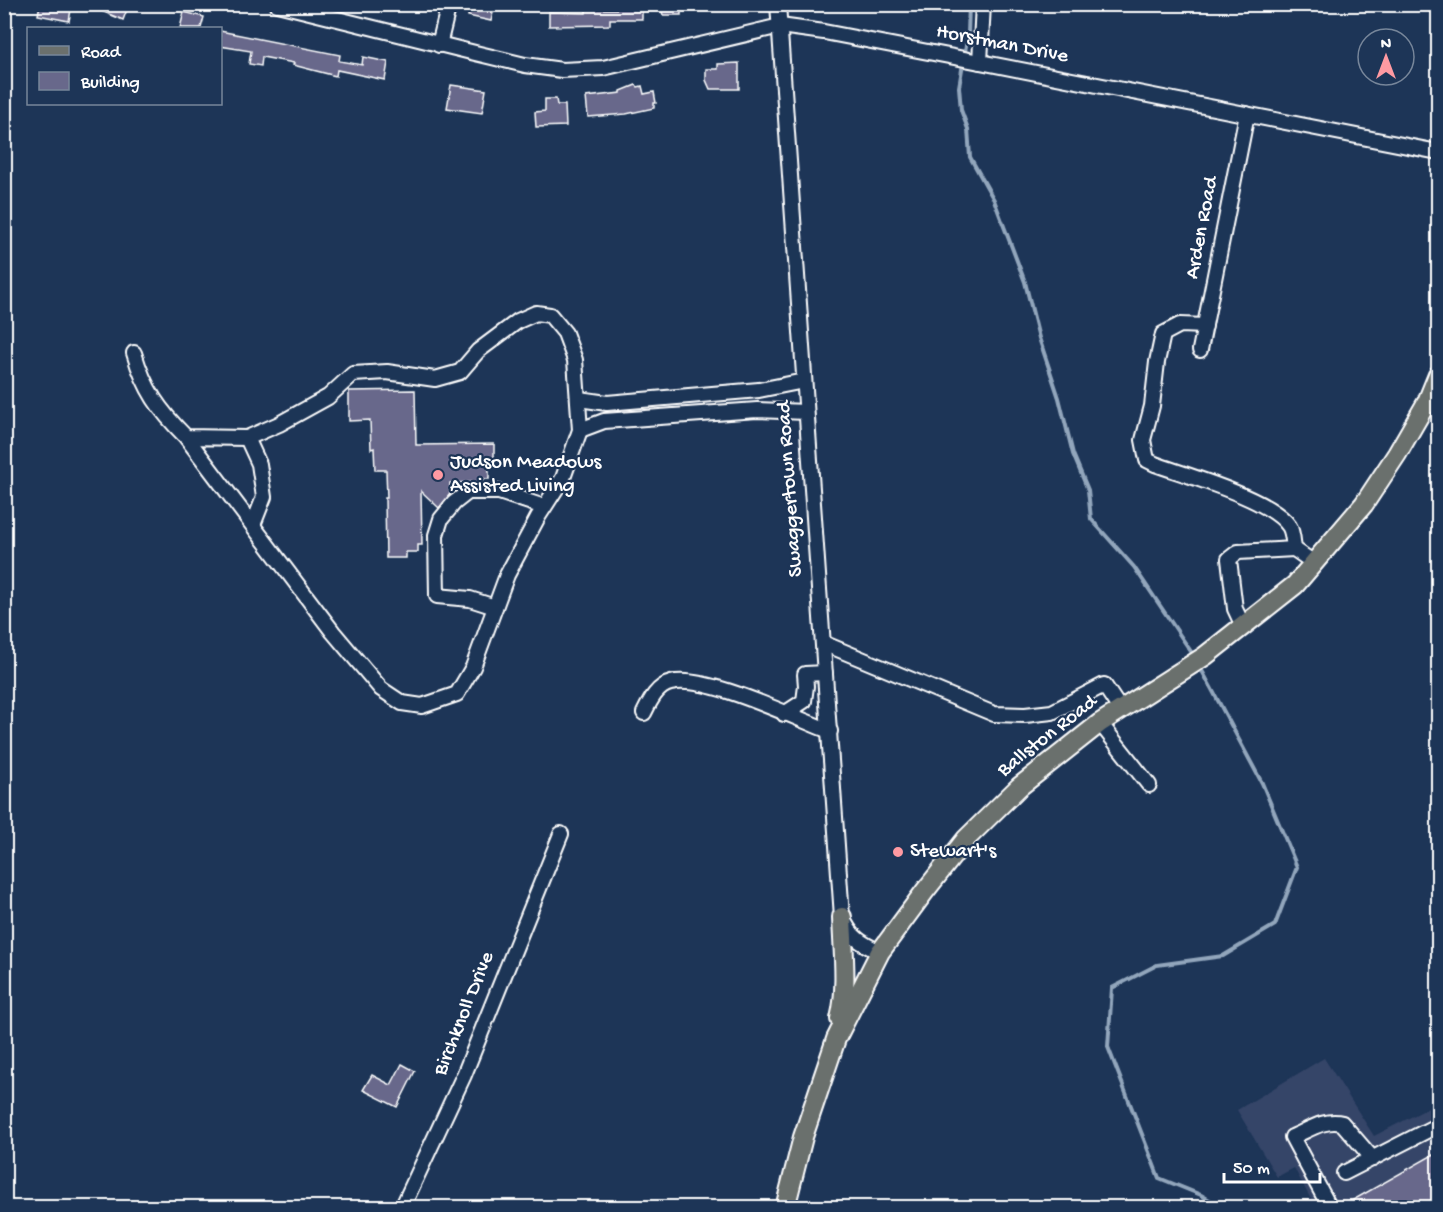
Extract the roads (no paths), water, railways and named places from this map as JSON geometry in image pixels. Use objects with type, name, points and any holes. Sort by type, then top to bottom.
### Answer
[{"type":"main road","name":"Ballston Road","points":[[785,1208],[803,1137],[836,1039],[880,952],[925,891],[966,839],[1019,787],[1100,723],[1197,661],[1295,585],[1364,504],[1427,402],[1438,375]]},
{"type":"main road","points":[[836,1039],[843,1008],[842,917]]},
{"type":"street","name":"Horstman Drive","points":[[277,4],[525,65],[562,70],[603,68],[780,26],[824,32],[1438,152]]},
{"type":"street","points":[[440,45],[449,4]]},
{"type":"street","name":"Swaggertown Road","points":[[778,4],[842,917]]},
{"type":"street","points":[[980,62],[983,4]]},
{"type":"street","name":"Arden Road","points":[[1200,350],[1247,114]]},
{"type":"street","points":[[135,353],[141,378],[162,413],[186,437],[333,632],[381,689],[402,703],[422,706],[457,694],[473,667],[507,575],[544,507],[563,478],[580,430],[575,360],[565,333],[550,315],[536,313],[518,321],[478,351],[460,372],[435,379],[387,372],[353,374],[327,397],[279,424],[247,438],[186,437]]},
{"type":"street","points":[[1205,326],[1180,325],[1163,334],[1152,406],[1143,440],[1147,460],[1256,500],[1290,527],[1294,549]]},
{"type":"street","points":[[579,399],[607,403],[759,390],[804,381]]},
{"type":"street","points":[[580,430],[604,421],[757,410],[806,412]]},
{"type":"street","points":[[247,438],[259,464],[264,497],[253,525]]},
{"type":"street","points":[[495,607],[470,599],[437,596],[436,535],[441,519],[454,503],[468,492],[499,492],[544,507]]},
{"type":"street","points":[[1243,626],[1235,609],[1229,559],[1238,552],[1294,549],[1314,563]]},
{"type":"street","points":[[823,644],[993,714],[1025,715],[1052,712],[1104,685],[1120,709]]},
{"type":"street","points":[[784,714],[804,701],[805,674],[825,673]]},
{"type":"street","points":[[644,713],[651,698],[660,689],[671,683],[697,683],[724,689],[830,731]]},
{"type":"street","points":[[1100,723],[1149,785]]},
{"type":"street","name":"Birchknoll Drive","points":[[402,1208],[464,1075],[561,834]]},
{"type":"street","points":[[842,917],[850,933],[868,947],[880,952]]},
{"type":"street","points":[[1330,1208],[1292,1137],[1324,1123],[1335,1121],[1342,1124],[1373,1159]]},
{"type":"street","points":[[1344,1173],[1438,1125]]},
{"type":"waterway","points":[[969,4],[968,34],[959,87],[961,110],[968,129],[970,157],[994,200],[1025,282],[1073,454],[1088,490],[1091,519],[1134,567],[1194,656]]},
{"type":"waterway","points":[[1199,665],[1262,783],[1297,867],[1275,925],[1223,956],[1157,965],[1112,988],[1108,1047],[1159,1178],[1201,1195],[1223,1208]]},
{"type":"place","name":"Judson Meadows Assisted Living","points":[[438,475]]},
{"type":"place","name":"Stewart's","points":[[898,852]]}]
